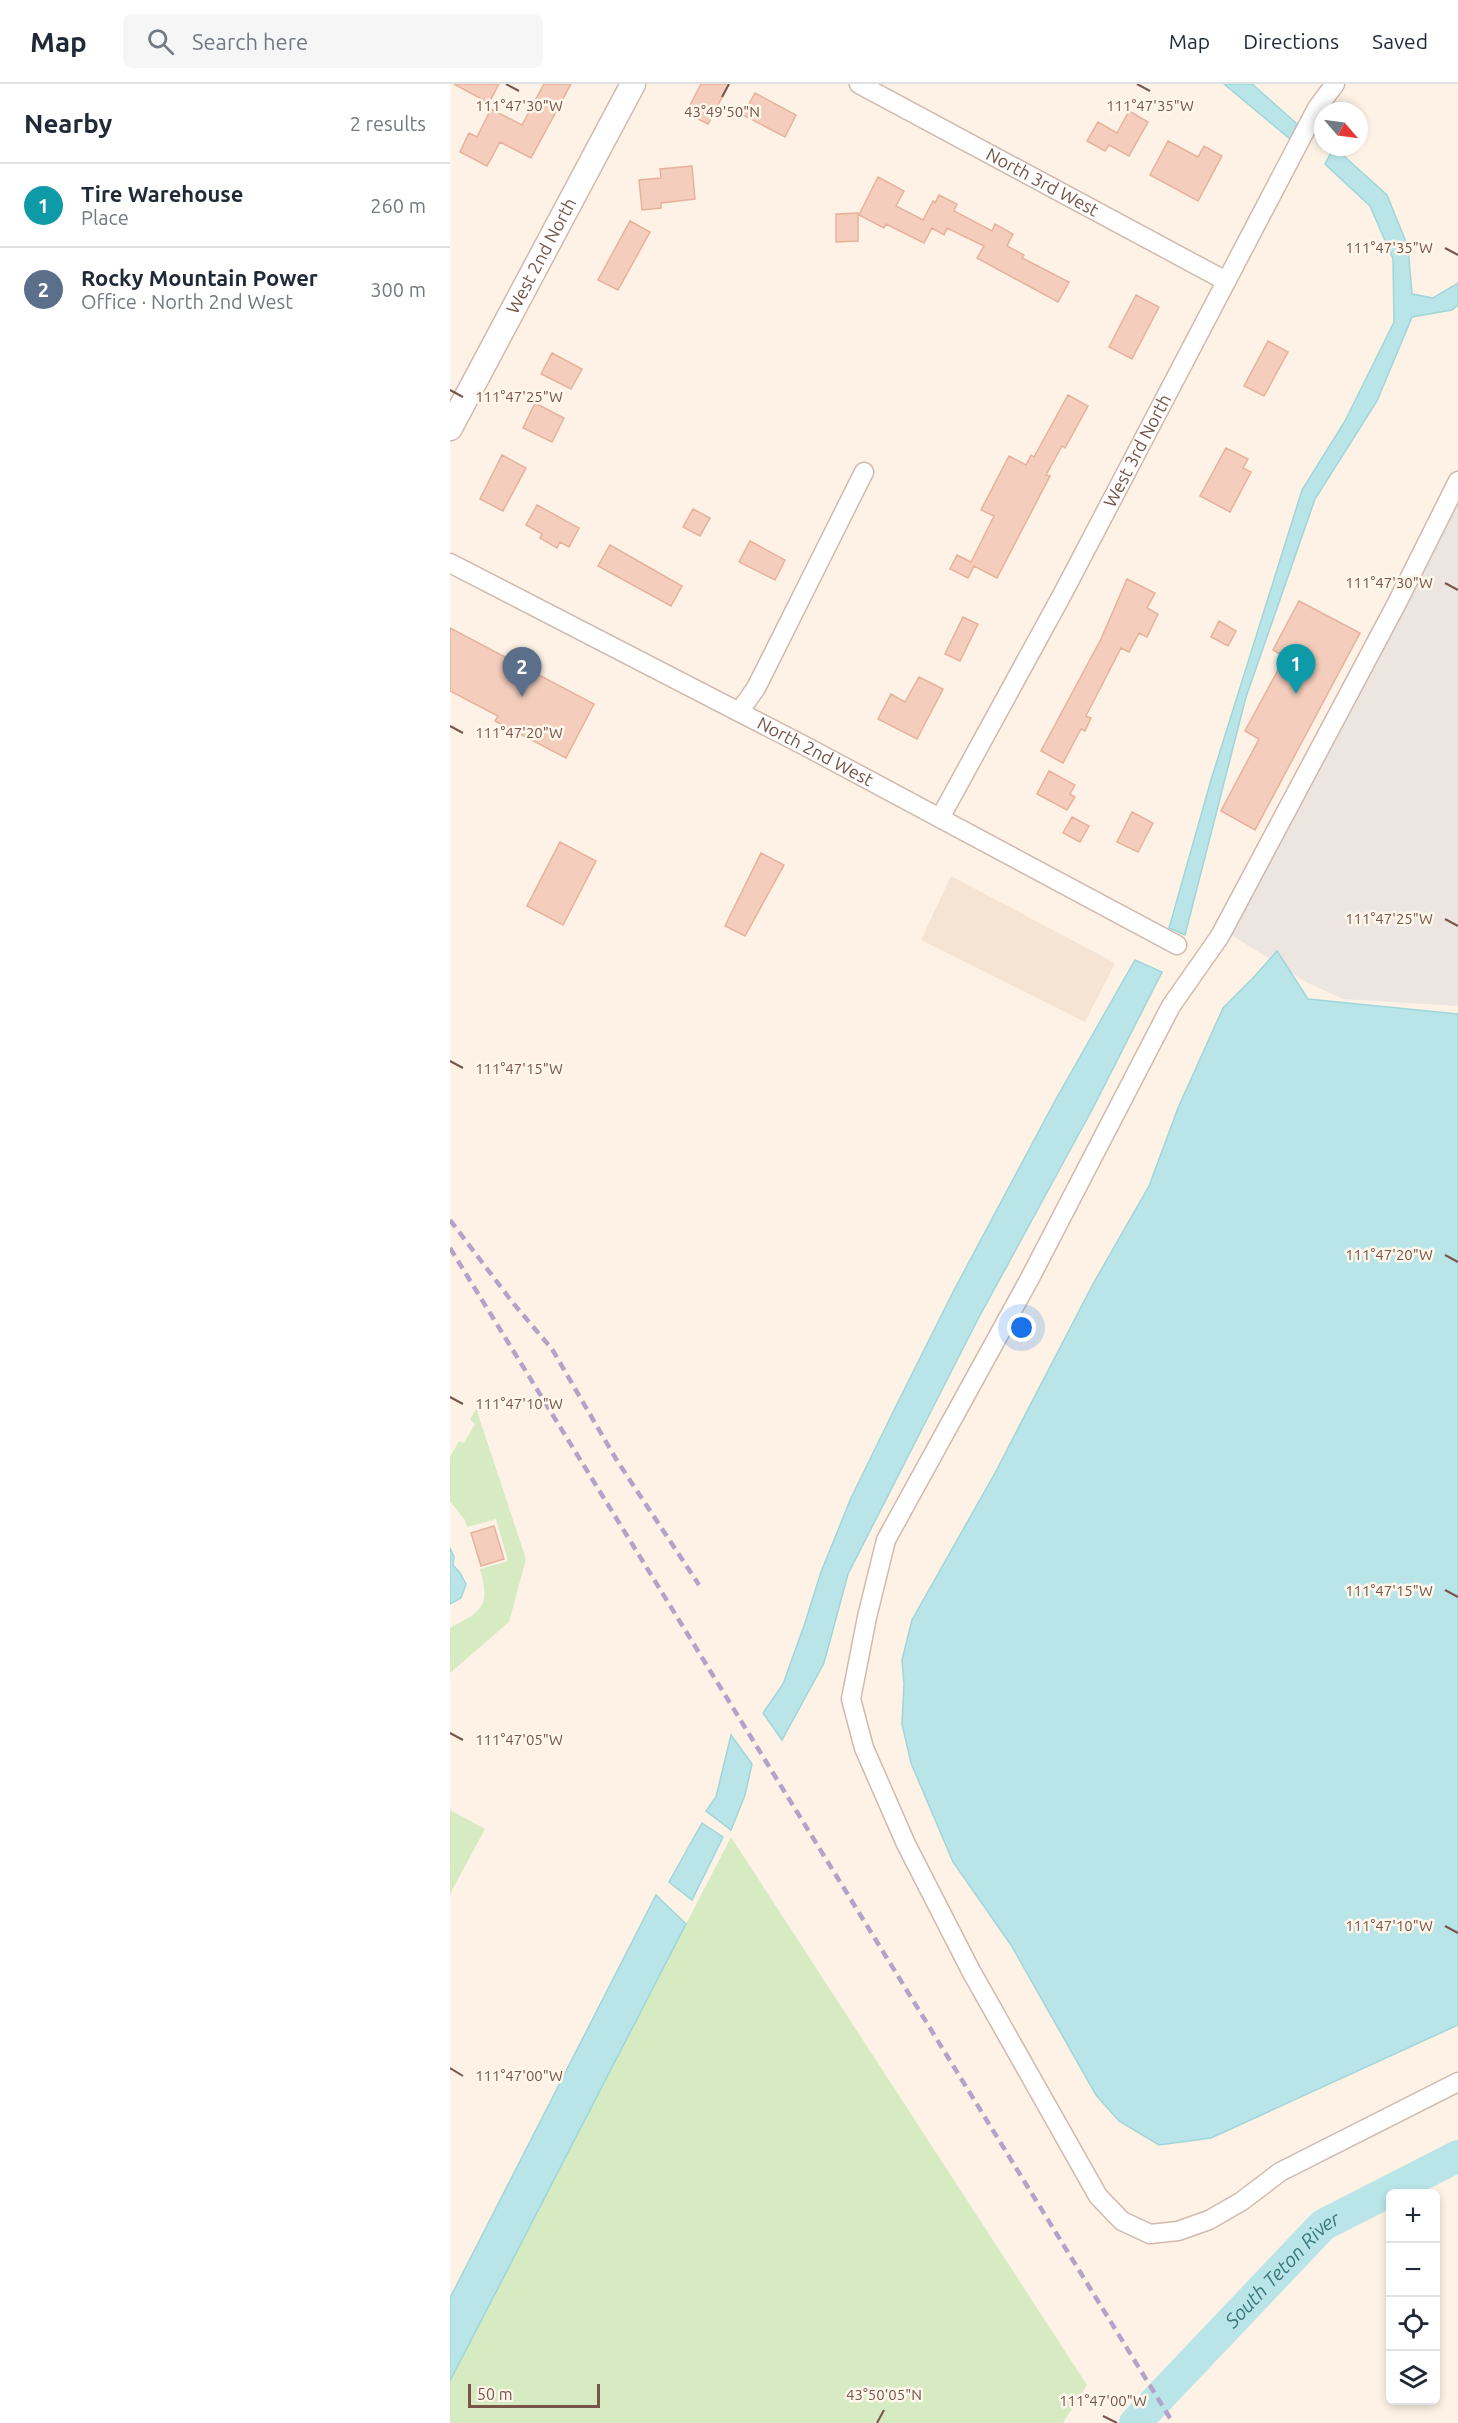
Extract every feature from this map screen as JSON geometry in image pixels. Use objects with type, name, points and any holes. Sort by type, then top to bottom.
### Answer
[{"type":"street","name":"West 2nd North","points":[[450,428],[633,84]]},
{"type":"street","name":"North 3rd West","points":[[859,84],[1226,280]]},
{"type":"street","name":"West 3rd North","points":[[940,818],[1067,584],[1317,108],[1335,84]]},
{"type":"street","points":[[739,712],[756,688],[864,472]]},
{"type":"street","points":[[1458,481],[1397,603],[1220,936],[1171,1006],[1030,1278],[886,1540],[867,1617],[851,1700],[864,1748],[892,1812],[970,1971],[1098,2196],[1122,2221],[1150,2234],[1178,2231],[1209,2220],[1242,2201],[1280,2172],[1458,2082]]},
{"type":"street","name":"North 2nd West","points":[[450,563],[739,712],[1177,945]]},
{"type":"shaded area","points":[[1458,500],[1458,1006],[1343,999],[1308,983],[1230,934]]},
{"type":"shaded area","points":[[951,876],[1115,963],[1085,1022],[921,940]]},
{"type":"green space","points":[[476,1408],[526,1559],[509,1622],[450,1673],[450,1628],[470,1617],[481,1606],[484,1592],[480,1569],[508,1561],[496,1519],[467,1527],[465,1520],[450,1501],[450,1457],[459,1441],[464,1443],[475,1424],[470,1420]]},
{"type":"green space","points":[[450,1810],[485,1829],[450,1894]]},
{"type":"green space","points":[[731,1837],[1087,2385],[1063,2423],[450,2423],[450,2381]]},
{"type":"water","points":[[1224,84],[1252,84],[1297,124],[1290,139]]},
{"type":"water","points":[[1329,156],[1344,156],[1387,195],[1408,247],[1412,294],[1433,298],[1458,283],[1458,305],[1452,310],[1412,317],[1377,401],[1315,499],[1246,697],[1185,935],[1169,928],[1211,780],[1302,490],[1345,421],[1394,322],[1393,259],[1370,206],[1325,164]]},
{"type":"water","points":[[1277,951],[1308,999],[1458,1014],[1458,2025],[1211,2138],[1159,2145],[1119,2121],[1096,2095],[1011,1945],[953,1862],[911,1763],[902,1724],[904,1684],[902,1660],[912,1620],[995,1473],[1093,1284],[1149,1186],[1178,1108],[1223,1008]]},
{"type":"water","points":[[1135,960],[1162,972],[1093,1108],[978,1319],[848,1574],[824,1663],[782,1740],[763,1713],[783,1684],[821,1572],[851,1498],[953,1292],[1056,1099]]},
{"type":"water","points":[[450,1548],[454,1557],[453,1565],[466,1584],[461,1598],[450,1604]]},
{"type":"water","points":[[731,1735],[752,1764],[745,1795],[731,1830],[706,1811],[716,1797]]},
{"type":"water","points":[[702,1823],[723,1837],[692,1900],[669,1882]]},
{"type":"water","points":[[656,1895],[686,1924],[450,2381],[450,2298]]},
{"type":"building","points":[[454,84],[499,84],[489,103]]},
{"type":"building","points":[[544,84],[571,84],[531,158],[500,142],[487,166],[460,152],[469,133],[477,137],[491,109],[522,125]]},
{"type":"building","points":[[701,84],[729,84],[708,124],[686,113]]},
{"type":"building","points":[[755,93],[796,115],[785,137],[743,115]]},
{"type":"building","points":[[1129,111],[1148,122],[1129,156],[1109,145],[1105,151],[1087,141],[1098,122],[1117,133]]},
{"type":"building","points":[[1168,141],[1198,157],[1204,146],[1222,156],[1198,201],[1150,175]]},
{"type":"building","points":[[692,166],[695,199],[661,203],[661,208],[642,210],[639,180],[661,178],[660,169]]},
{"type":"building","points":[[878,177],[904,191],[896,206],[923,220],[933,201],[935,203],[939,195],[957,204],[954,211],[992,231],[995,224],[1013,234],[1007,246],[1024,255],[1022,258],[1069,282],[1058,302],[977,258],[984,246],[947,228],[944,235],[932,228],[924,243],[886,224],[884,228],[859,215]]},
{"type":"building","points":[[858,213],[858,241],[836,242],[836,214]]},
{"type":"building","points":[[630,221],[650,232],[618,290],[598,280]]},
{"type":"building","points":[[1136,295],[1159,307],[1132,359],[1109,347]]},
{"type":"building","points":[[1268,341],[1288,352],[1264,396],[1244,386]]},
{"type":"building","points":[[552,353],[582,369],[571,389],[541,374]]},
{"type":"building","points":[[1068,395],[1088,406],[1065,448],[1062,446],[1046,475],[1050,476],[997,578],[974,566],[968,578],[950,569],[957,555],[971,562],[994,516],[981,510],[1009,456],[1026,465],[1031,455],[1034,457]]},
{"type":"building","points":[[535,403],[564,418],[552,442],[523,428]]},
{"type":"building","points":[[1226,448],[1248,459],[1243,468],[1251,472],[1230,512],[1200,496]]},
{"type":"building","points":[[502,455],[526,468],[503,511],[480,499]]},
{"type":"building","points":[[537,505],[579,528],[569,547],[560,542],[557,548],[540,538],[542,534],[526,525]]},
{"type":"building","points":[[693,509],[710,518],[700,536],[683,527]]},
{"type":"building","points":[[750,541],[785,560],[775,580],[739,562]]},
{"type":"building","points":[[610,545],[682,586],[671,606],[598,566]]},
{"type":"building","points":[[1127,579],[1155,593],[1147,608],[1158,614],[1147,637],[1139,633],[1129,652],[1121,648],[1086,716],[1091,718],[1085,731],[1081,729],[1063,763],[1041,751],[1101,639]]},
{"type":"building","points":[[1299,601],[1360,633],[1255,830],[1221,811],[1259,739],[1245,731],[1285,657],[1273,650]]},
{"type":"building","points":[[963,617],[978,624],[960,661],[945,654]]},
{"type":"building","points":[[1219,621],[1236,631],[1228,646],[1211,637]]},
{"type":"building","points":[[450,628],[594,704],[566,758],[495,721],[498,716],[450,691]]},
{"type":"building","points":[[919,677],[943,689],[917,739],[878,719],[891,694],[905,702]]},
{"type":"building","points":[[1049,771],[1075,785],[1070,794],[1075,797],[1067,810],[1037,794]]},
{"type":"building","points":[[1132,812],[1153,823],[1138,852],[1117,842]]},
{"type":"building","points":[[1072,817],[1089,826],[1080,842],[1063,833]]},
{"type":"building","points":[[560,842],[596,861],[563,925],[527,906]]},
{"type":"building","points":[[761,853],[784,865],[745,936],[725,926]]},
{"type":"building","points":[[494,1526],[504,1559],[481,1566],[471,1533]]},
{"type":"waterway","name":"South Teton River","points":[[1135,2423],[1323,2225],[1458,2156]]},
{"type":"railway","points":[[450,1220],[513,1303],[552,1349],[616,1459],[699,1585]]},
{"type":"railway","points":[[450,1248],[1173,2423]]},
{"type":"place","name":"Tire Warehouse","points":[[1296,694]]},
{"type":"place","name":"Rocky Mountain Power","points":[[522,697]]}]
